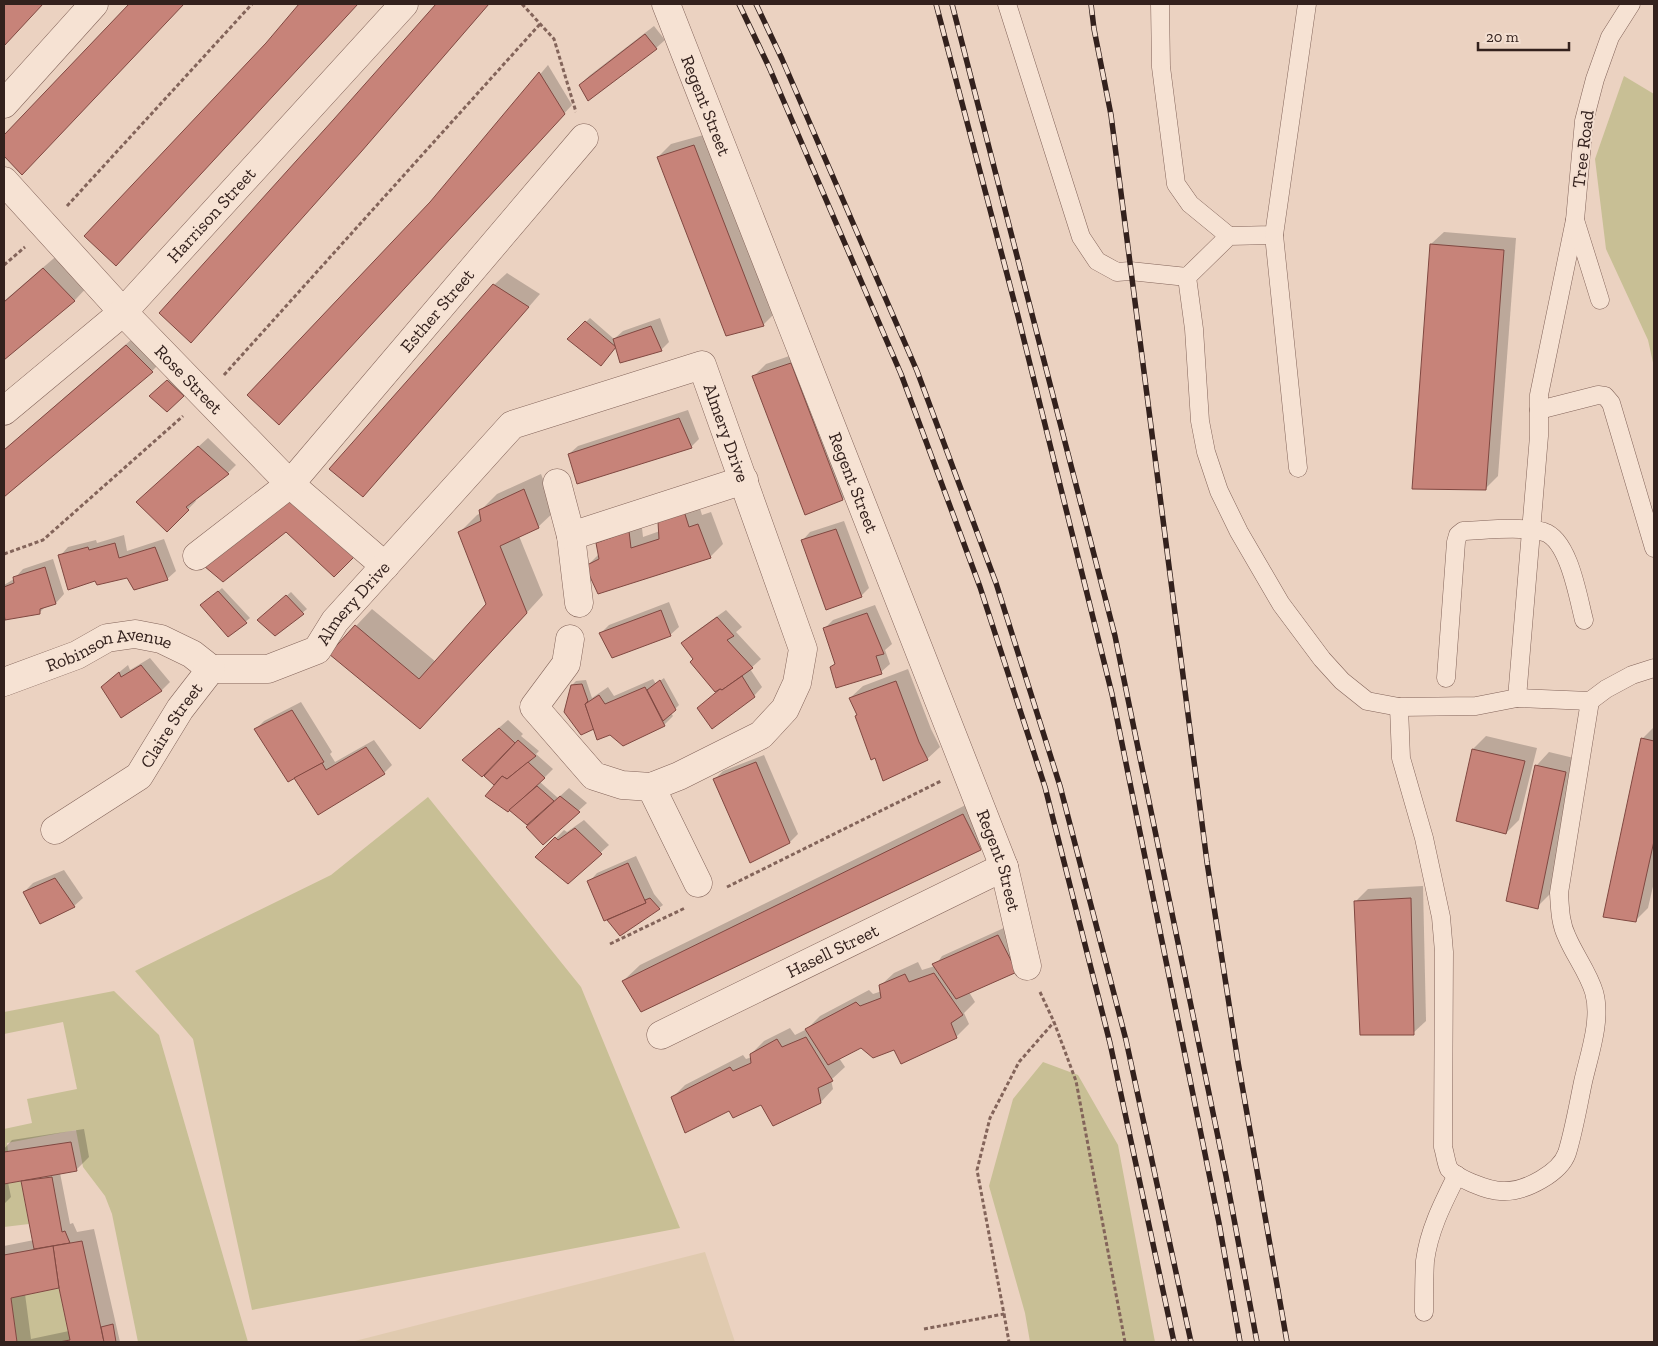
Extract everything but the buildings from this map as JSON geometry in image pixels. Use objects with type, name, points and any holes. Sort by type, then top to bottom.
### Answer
[{"type":"street","points":[[4,104],[94,4]]},
{"type":"street","name":"Harrison Street","points":[[4,411],[123,312],[404,4]]},
{"type":"street","name":"Regent Street","points":[[666,4],[1004,867],[1027,966]]},
{"type":"street","name":"Esther Street","points":[[197,556],[290,484],[584,138]]},
{"type":"street","name":"Rose Street","points":[[4,180],[123,312],[290,484],[385,566]]},
{"type":"street","name":"Almery Drive","points":[[211,669],[268,669],[317,650],[335,621],[512,425],[702,365],[803,649],[797,683],[785,710],[761,735],[679,776],[651,787],[622,785],[594,776],[534,708],[566,664],[570,639]]},
{"type":"street","points":[[571,536],[744,480]]},
{"type":"street","points":[[557,483],[571,536],[578,603]]},
{"type":"street","name":"Robinson Avenue","points":[[4,682],[77,655],[108,638],[135,634],[161,639],[192,654],[211,669]]},
{"type":"street","name":"Claire Street","points":[[55,830],[139,776],[180,709],[211,669]]},
{"type":"street","points":[[651,787],[694,894]]},
{"type":"street","name":"Hasell Street","points":[[662,1035],[1004,867]]},
{"type":"lane","points":[[1007,4],[1080,237],[1097,261],[1117,272],[1130,271],[1187,277],[1230,236]]},
{"type":"lane","points":[[1160,4],[1162,67],[1176,184],[1190,204],[1230,236],[1274,235]]},
{"type":"lane","points":[[1298,468],[1274,235],[1307,4]]},
{"type":"lane","name":"Tree Road","points":[[1600,300],[1575,220],[1584,121],[1595,79],[1610,36],[1631,4]]},
{"type":"lane","points":[[1517,698],[1539,436],[1539,395],[1575,220]]},
{"type":"lane","points":[[1187,277],[1194,329],[1200,421],[1206,452],[1219,490],[1239,532],[1281,604],[1322,659],[1342,681],[1367,700],[1399,707],[1476,706],[1517,698],[1590,701],[1632,675],[1654,668]]},
{"type":"lane","points":[[1539,410],[1598,395],[1605,396],[1611,403],[1654,548]]},
{"type":"lane","points":[[1446,678],[1456,542],[1458,535],[1463,531],[1531,529],[1546,532],[1558,541],[1566,555],[1584,620]]},
{"type":"lane","points":[[1399,707],[1402,758],[1424,838],[1441,917],[1444,952],[1443,1147],[1449,1169],[1457,1175],[1464,1180],[1505,1192],[1530,1186],[1550,1174],[1566,1156],[1593,1036],[1596,1014],[1594,994],[1588,977],[1567,937],[1562,923],[1559,893],[1590,701]]},
{"type":"lane","points":[[1424,1312],[1425,1262],[1430,1238],[1437,1215],[1457,1175]]},
{"type":"path","points":[[4,265],[46,228],[252,4]]},
{"type":"path","points":[[522,4],[554,39],[584,138]]},
{"type":"path","points":[[4,554],[44,540],[206,396],[540,24]]},
{"type":"path","points":[[726,887],[966,769]]},
{"type":"path","points":[[610,944],[694,894]]},
{"type":"path","points":[[1009,1342],[978,1170],[990,1118],[994,1110],[1019,1062],[1054,1022],[1076,1081],[1126,1342]]},
{"type":"path","points":[[924,1328],[1004,1314]]},
{"type":"shaded area","points":[[1624,76],[1654,94],[1654,367],[1648,340],[1606,249],[1595,159]]},
{"type":"shaded area","points":[[428,797],[581,987],[680,1228],[252,1310],[193,1039],[135,971],[331,875]]},
{"type":"shaded area","points":[[114,991],[159,1035],[248,1342],[138,1342],[112,1214],[105,1196],[83,1167],[76,1130],[7,1143],[8,1151],[4,1152],[4,1129],[32,1123],[27,1099],[77,1089],[63,1022],[4,1034],[4,1012]]},
{"type":"shaded area","points":[[1043,1062],[1078,1075],[1118,1145],[1155,1342],[1030,1342],[1025,1313],[989,1186],[1013,1099]]},
{"type":"shaded area","points":[[21,1181],[29,1224],[4,1227],[4,1184]]},
{"type":"shaded area","points":[[705,1252],[735,1342],[351,1342]]},
{"type":"shaded area","points":[[59,1288],[70,1340],[59,1342],[17,1342],[11,1298]]},
{"type":"railway","points":[[739,4],[769,67],[901,374],[980,587],[1045,787],[1110,1043],[1174,1342]]},
{"type":"railway","points":[[756,4],[782,59],[917,371],[996,583],[1060,786],[1126,1040],[1191,1342]]},
{"type":"railway","points":[[936,4],[1018,316],[1112,694],[1219,1223],[1240,1342]]},
{"type":"railway","points":[[952,4],[1115,636],[1226,1176],[1257,1342]]},
{"type":"railway","points":[[1091,4],[1111,115],[1207,862],[1238,1062],[1287,1342]]}]
